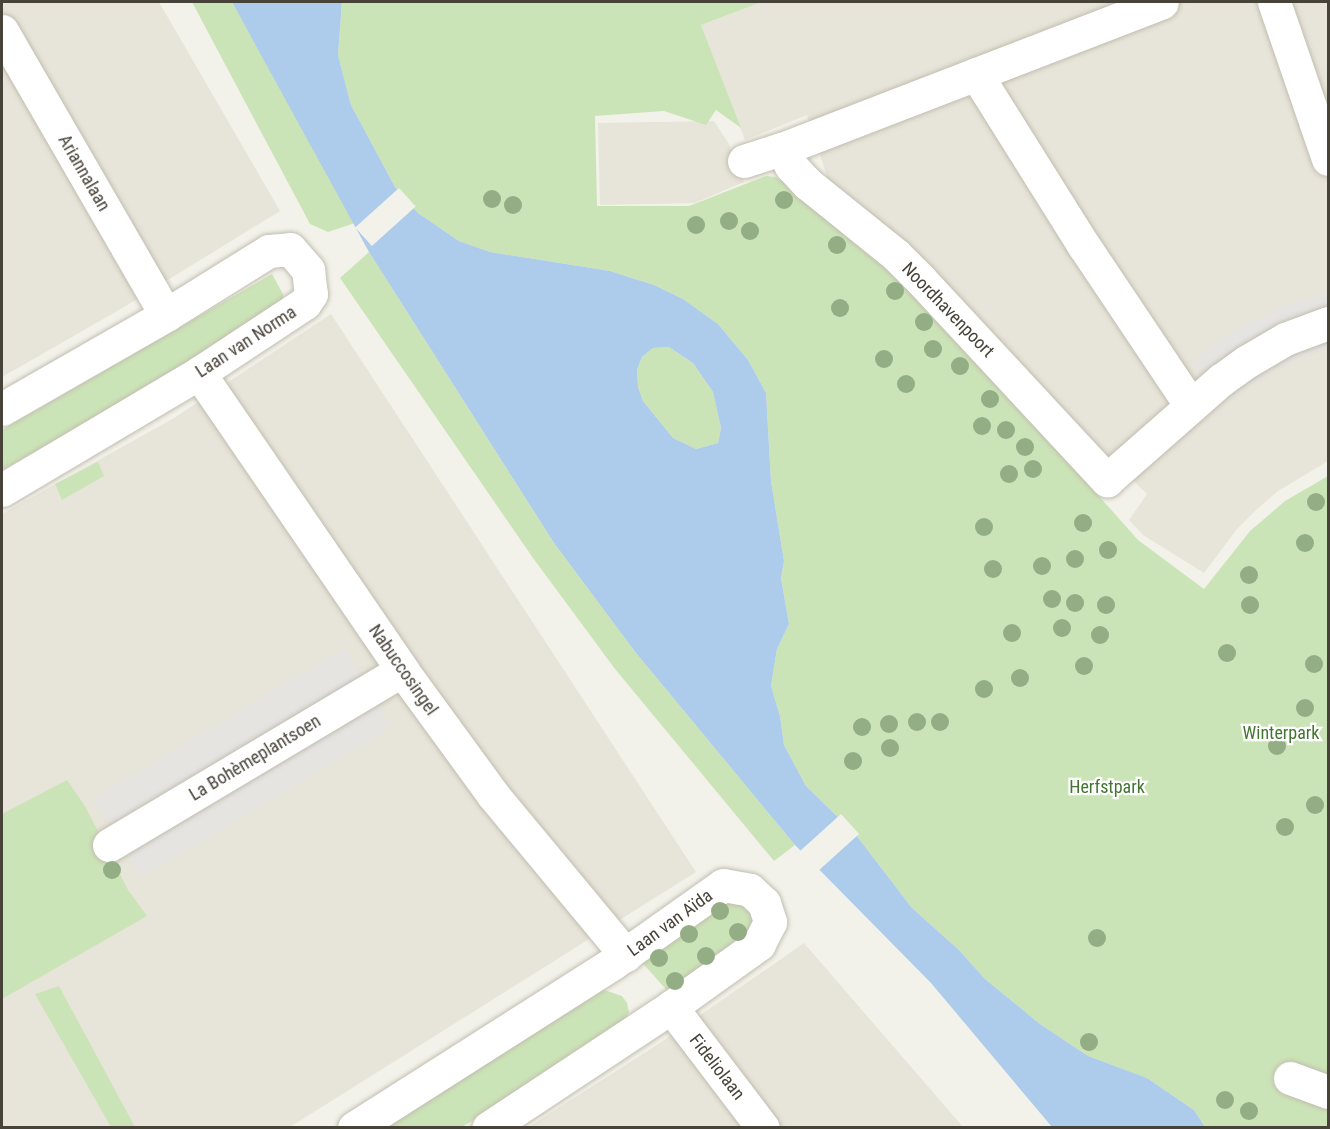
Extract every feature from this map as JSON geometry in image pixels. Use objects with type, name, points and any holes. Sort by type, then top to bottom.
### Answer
[{"type":"street","points":[[744,161],[782,149],[1162,2]]},
{"type":"street","points":[[1274,2],[1329,159]]},
{"type":"street","name":"Ariannalaan","points":[[2,31],[166,315]]},
{"type":"street","points":[[976,74],[1084,246],[1191,406],[1264,350],[1329,323]]},
{"type":"street","name":"Noordhavenpoort","points":[[782,149],[791,166],[808,184],[896,255],[920,279],[1107,480],[1191,406]]},
{"type":"street","name":"Laan van Norma","points":[[2,409],[166,315],[269,251],[291,249],[308,270],[311,294],[305,303],[199,373],[2,490]]},
{"type":"street","name":"Nabuccosingel","points":[[199,373],[402,670],[493,795],[626,955]]},
{"type":"street","name":"La Bohèmeplantsoen","points":[[109,845],[402,670]]},
{"type":"street","name":"Laan van Aïda","points":[[354,1128],[626,955],[723,885],[750,890],[764,903],[770,922],[759,944],[671,1007],[488,1128]]},
{"type":"street","name":"Fideliolaan","points":[[671,1007],[763,1128]]},
{"type":"street","points":[[1290,1078],[1329,1092]]},
{"type":"shaded area","points":[[2,2],[159,2],[280,211],[119,310],[2,377]]},
{"type":"shaded area","points":[[762,2],[1328,2],[1328,461],[1278,491],[1257,509],[1237,529],[1204,573],[1143,535],[1129,520],[1147,494],[830,186],[807,115],[745,140],[701,25]]},
{"type":"shaded area","points":[[714,121],[729,144],[744,182],[695,203],[600,205],[598,123]]},
{"type":"shaded area","points":[[1328,291],[1328,314],[1205,377],[1191,361],[1235,329],[1285,306]]},
{"type":"shaded area","points":[[331,314],[696,872],[290,1127],[2,1127],[2,514],[174,418]]},
{"type":"shaded area","points":[[1328,336],[1328,347],[1271,371],[1225,403],[1220,396],[1245,375]]},
{"type":"shaded area","points":[[1184,428],[1189,434],[1149,468],[1144,461]]},
{"type":"shaded area","points":[[344,648],[391,727],[141,877],[94,798]]},
{"type":"shaded area","points":[[804,943],[963,1127],[527,1128],[657,1045]]},
{"type":"green space","points":[[192,2],[232,2],[355,223],[328,232],[310,224]]},
{"type":"green space","name":"Herfstpark","points":[[342,2],[762,2],[701,25],[741,128],[716,110],[706,125],[664,111],[595,116],[597,206],[689,206],[766,176],[775,177],[785,183],[874,251],[994,378],[1138,540],[1204,589],[1250,531],[1285,501],[1328,476],[1328,1127],[1205,1127],[1194,1110],[1147,1078],[1088,1056],[1040,1024],[985,979],[959,950],[912,908],[856,835],[806,786],[784,745],[780,716],[771,686],[777,649],[789,624],[781,578],[784,561],[771,481],[766,393],[748,360],[718,324],[683,299],[654,285],[610,271],[490,252],[459,241],[418,213],[395,187],[351,105],[338,55]]},
{"type":"green space","points":[[369,252],[554,543],[636,653],[795,845],[774,861],[615,669],[533,558],[340,278]]},
{"type":"green space","points":[[272,274],[283,294],[284,302],[278,317],[2,470],[2,430]]},
{"type":"green space","points":[[669,347],[693,363],[713,392],[721,428],[718,443],[696,449],[673,438],[643,401],[638,387],[637,370],[642,357],[653,348]]},
{"type":"green space","points":[[98,462],[104,476],[62,500],[55,484]]},
{"type":"green space","points":[[67,780],[85,806],[128,890],[147,916],[2,999],[2,814]]},
{"type":"green space","points":[[724,901],[746,902],[755,920],[749,932],[671,995],[638,958]]},
{"type":"green space","points":[[59,986],[135,1127],[111,1127],[35,994]]},
{"type":"green space","points":[[604,990],[622,996],[627,1003],[629,1012],[621,1029],[462,1127],[384,1128]]},
{"type":"water","points":[[232,2],[342,2],[338,55],[351,105],[395,187],[418,213],[459,241],[490,252],[610,271],[654,285],[683,299],[718,324],[748,360],[766,393],[771,481],[784,561],[781,578],[789,624],[777,649],[771,686],[780,716],[784,745],[806,786],[856,835],[912,908],[959,950],[985,979],[1040,1024],[1088,1056],[1147,1078],[1194,1110],[1205,1127],[1052,1127],[931,983],[795,845],[636,653],[554,543],[369,252]],"holes":[[[669,347],[693,363],[713,392],[721,428],[718,443],[696,449],[673,438],[643,401],[638,387],[637,370],[642,357],[653,348]]]},
{"type":"pier","points":[[399,188],[416,207],[372,246],[355,227]]},
{"type":"pier","points":[[841,814],[859,834],[817,872],[799,852]]},
{"type":"park label","name":"Winterpark","points":[[1281,733]]}]
